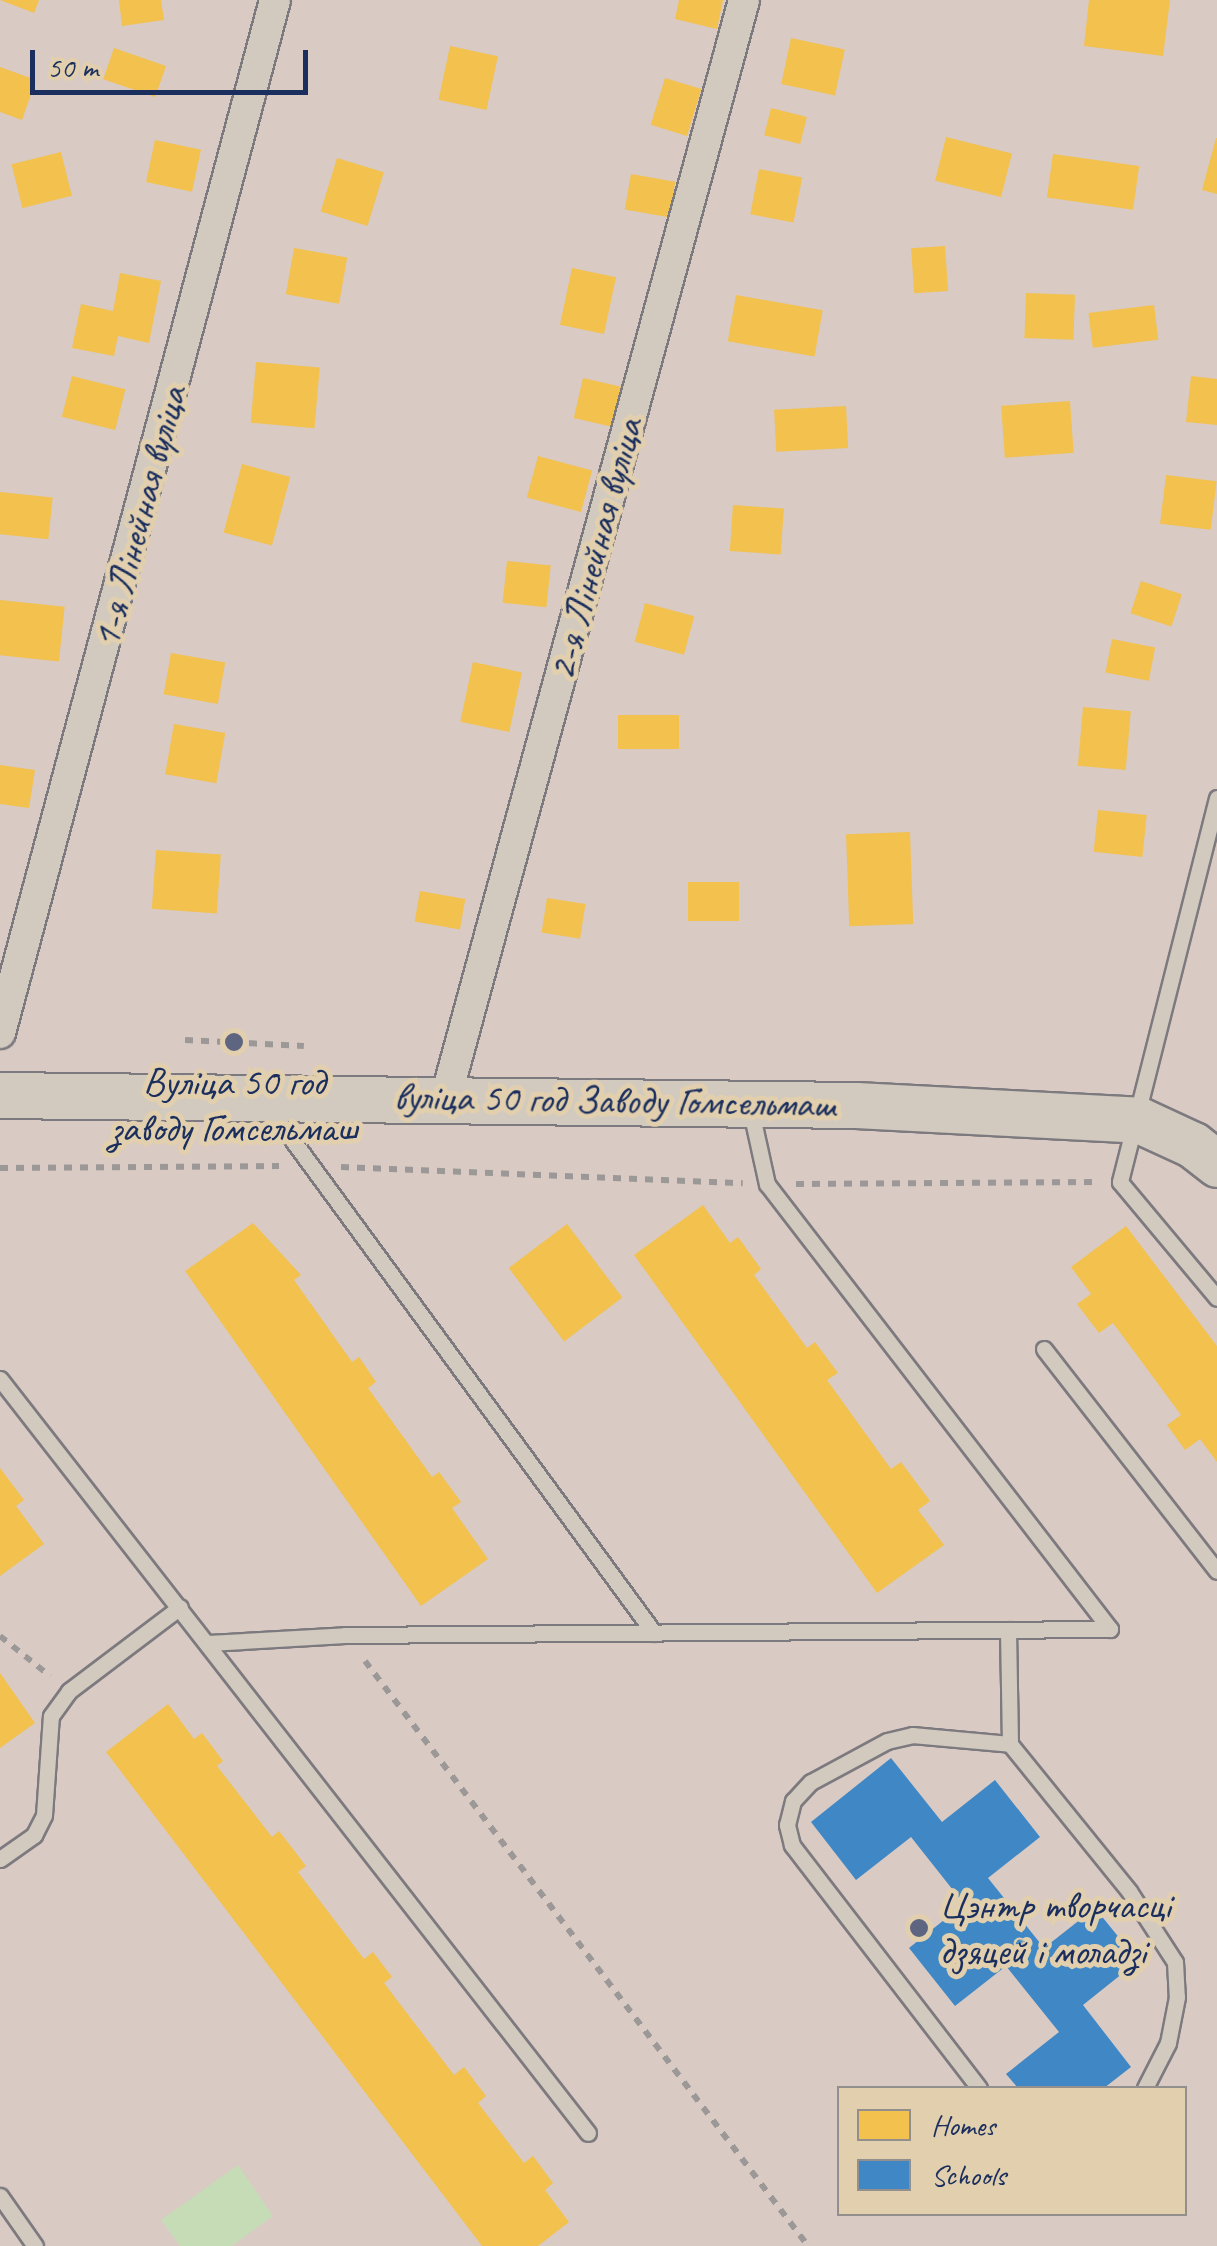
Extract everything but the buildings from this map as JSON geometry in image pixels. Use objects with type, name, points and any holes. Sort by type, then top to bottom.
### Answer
[{"type":"street","name":"1-я Лінейная вуліца","points":[[0,1032],[275,0]]},
{"type":"street","name":"2-я Лінейная вуліца","points":[[446,1098],[744,0]]},
{"type":"street","name":"вуліца 50 год Заводу Гомсельмаш","points":[[0,1095],[258,1093],[749,1104],[1139,1120],[1193,1145],[1217,1164]]},
{"type":"lane","points":[[1217,798],[1139,1120],[1120,1182],[1217,1298]]},
{"type":"lane","points":[[258,1093],[654,1633]]},
{"type":"lane","points":[[208,1643],[345,1635],[1110,1629],[766,1184],[749,1104]]},
{"type":"lane","points":[[1044,1349],[1217,1571]]},
{"type":"lane","points":[[0,1380],[588,2133]]},
{"type":"lane","points":[[0,1859],[34,1835],[44,1815],[50,1716],[69,1692],[180,1607]]},
{"type":"lane","points":[[1008,1630],[1010,1744],[1128,1891],[1175,1962],[1177,1997],[1168,2043],[1146,2086]]},
{"type":"lane","points":[[976,2086],[792,1844],[787,1825],[793,1800],[811,1782],[887,1741],[912,1735],[1010,1744]]},
{"type":"lane","points":[[0,2196],[35,2246]]},
{"type":"path","points":[[185,1040],[304,1046]]},
{"type":"path","points":[[0,1168],[311,1166],[766,1184],[1120,1182]]},
{"type":"path","points":[[345,1635],[808,2246]]},
{"type":"path","points":[[0,1636],[69,1692]]},
{"type":"green space","points":[[238,2165],[273,2216],[232,2246],[180,2246],[161,2220]]},
{"type":"place","name":"Вуліца 50 год заводу Гомсельмаш","points":[[234,1042]]},
{"type":"place","name":"Цэнтр творчасці дзяцей і моладзі","points":[[919,1928]]}]
